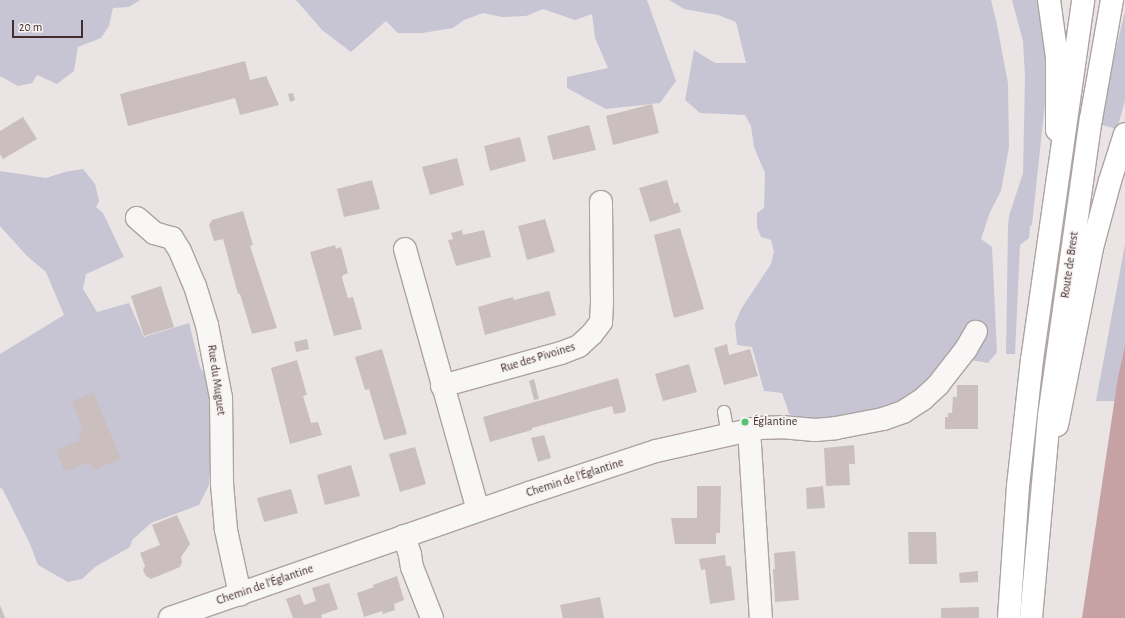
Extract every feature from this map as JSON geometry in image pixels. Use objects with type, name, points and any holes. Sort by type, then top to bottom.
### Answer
[{"type":"main road","name":"Route de Brest","points":[[1049,0],[1057,58],[1057,184]]},
{"type":"main road","name":"Route de Brest","points":[[1009,618],[1020,466],[1032,360],[1083,0]]},
{"type":"main road","name":"Route de Brest","points":[[1031,618],[1037,531],[1049,416],[1091,119],[1112,0]]},
{"type":"main road","name":"Route de Brest","points":[[1037,531],[1092,248],[1110,181],[1125,134]]},
{"type":"street","name":"Rue des Pivoines","points":[[442,386],[561,353],[579,346],[592,334],[601,322],[601,202]]},
{"type":"street","name":"Rue du Muguet","points":[[137,218],[154,233],[172,238],[180,251],[195,286],[207,325],[221,398],[222,484],[226,530],[240,594]]},
{"type":"street","points":[[405,249],[442,386],[478,510]]},
{"type":"street","name":"Chemin de l'Églantine","points":[[170,618],[478,510],[656,451],[738,432],[770,427],[815,430],[836,428],[883,419],[903,412],[923,399],[938,385],[966,350],[976,332]]},
{"type":"street","points":[[738,432],[761,618]]},
{"type":"street","points":[[404,536],[412,566],[432,618]]},
{"type":"lane","points":[[724,412],[738,432]]},
{"type":"shaded area","points":[[0,0],[140,0],[129,7],[113,8],[109,26],[101,38],[78,47],[74,71],[57,84],[37,75],[32,83],[18,86],[0,76]]},
{"type":"shaded area","points":[[296,0],[647,0],[676,81],[660,103],[606,109],[567,88],[567,77],[608,68],[595,38],[592,14],[575,20],[543,9],[526,16],[502,17],[483,13],[464,20],[453,28],[422,33],[398,33],[386,21],[351,52],[322,30]]},
{"type":"shaded area","points":[[669,0],[991,0],[1008,83],[1009,147],[1001,191],[990,212],[981,239],[992,247],[997,352],[988,363],[970,360],[900,409],[799,424],[789,413],[782,393],[764,391],[752,347],[737,345],[735,324],[741,309],[771,264],[774,251],[771,240],[761,237],[757,227],[757,213],[764,208],[765,173],[754,147],[751,126],[745,115],[700,113],[685,100],[694,50],[715,63],[746,63],[736,22],[718,15],[684,9]]},
{"type":"shaded area","points":[[1012,0],[1042,0],[1047,84],[1032,225],[1030,226],[1029,238],[1020,245],[1015,354],[1006,354],[1008,225],[1009,216],[1023,173],[1025,77],[1023,41]]},
{"type":"shaded area","points":[[1125,11],[1125,101],[1117,129],[1098,124]]},
{"type":"shaded area","points":[[83,169],[95,184],[99,201],[96,207],[103,213],[124,257],[86,274],[83,289],[97,312],[129,303],[144,337],[189,323],[200,367],[210,383],[213,435],[209,485],[199,505],[151,523],[132,540],[130,547],[95,567],[82,579],[68,582],[38,565],[30,544],[3,490],[0,487],[0,354],[64,315],[46,272],[27,256],[0,226],[0,171],[46,178],[65,172]]},
{"type":"shaded area","points":[[1125,244],[1125,384],[1120,401],[1096,401]]},
{"type":"shaded area","points":[[1125,346],[1125,618],[1082,618],[1118,377]]},
{"type":"building","points":[[245,61],[250,80],[266,76],[279,105],[240,115],[235,98],[128,126],[120,94]]},
{"type":"building","points":[[293,93],[295,100],[290,102],[288,94]]},
{"type":"building","points":[[652,104],[659,133],[613,145],[606,116]]},
{"type":"building","points":[[23,117],[37,139],[3,159],[0,154],[0,131]]},
{"type":"building","points":[[589,125],[596,150],[553,160],[547,136]]},
{"type":"building","points":[[520,137],[526,161],[490,171],[484,146]]},
{"type":"building","points":[[457,158],[464,185],[430,195],[422,167]]},
{"type":"building","points":[[372,180],[380,209],[344,217],[337,189]]},
{"type":"building","points":[[667,180],[674,204],[678,202],[681,212],[650,222],[639,188]]},
{"type":"building","points":[[243,211],[253,245],[250,246],[277,328],[252,334],[240,294],[238,294],[223,239],[214,241],[209,225],[212,220]]},
{"type":"building","points":[[545,219],[555,252],[527,260],[518,226]]},
{"type":"building","points":[[680,228],[704,309],[674,318],[654,235]]},
{"type":"building","points":[[462,230],[463,235],[484,230],[491,257],[456,266],[448,240],[453,239],[451,233]]},
{"type":"building","points":[[335,245],[336,249],[341,247],[348,273],[343,275],[342,278],[348,298],[353,297],[362,329],[334,336],[310,252]]},
{"type":"building","points":[[161,286],[174,327],[144,336],[131,296]]},
{"type":"building","points":[[549,291],[556,315],[485,335],[478,307],[513,297],[514,300]]},
{"type":"building","points":[[307,339],[309,349],[296,352],[294,342]]},
{"type":"building","points":[[727,344],[729,355],[750,349],[758,376],[724,385],[714,348]]},
{"type":"building","points":[[382,349],[407,434],[384,440],[369,389],[365,390],[355,357]]},
{"type":"building","points":[[297,360],[307,395],[303,396],[311,423],[318,422],[322,435],[290,444],[271,368]]},
{"type":"building","points":[[689,364],[697,392],[663,401],[655,374]]},
{"type":"building","points":[[618,378],[626,409],[625,412],[614,414],[612,406],[532,428],[532,430],[490,442],[483,417]]},
{"type":"building","points":[[534,379],[539,399],[534,400],[529,381]]},
{"type":"building","points":[[957,385],[978,385],[978,429],[945,429],[945,417],[948,417],[948,413],[952,413],[953,397],[957,397]]},
{"type":"building","points":[[93,392],[121,459],[94,470],[90,462],[65,472],[56,450],[81,440],[78,432],[83,430],[72,401]]},
{"type":"building","points":[[544,435],[551,458],[538,462],[531,438]]},
{"type":"building","points":[[854,445],[855,464],[849,464],[850,485],[826,486],[824,448]]},
{"type":"building","points":[[415,447],[426,484],[400,492],[389,454]]},
{"type":"building","points":[[351,465],[360,496],[325,505],[317,475]]},
{"type":"building","points":[[697,486],[721,486],[720,533],[716,533],[716,544],[675,544],[671,518],[697,518]]},
{"type":"building","points":[[823,486],[825,508],[807,509],[806,488]]},
{"type":"building","points":[[291,489],[298,513],[264,522],[257,498]]},
{"type":"building","points":[[177,515],[190,544],[181,557],[182,562],[180,567],[151,579],[146,576],[143,570],[145,566],[140,553],[160,545],[152,525]]},
{"type":"building","points":[[908,532],[936,532],[937,564],[909,564]]},
{"type":"building","points":[[795,551],[799,600],[775,602],[773,569],[775,569],[774,553]]},
{"type":"building","points":[[725,555],[726,566],[731,566],[735,600],[710,604],[705,569],[701,570],[699,559]]},
{"type":"building","points":[[978,571],[978,582],[960,583],[959,573]]},
{"type":"building","points":[[397,576],[404,600],[394,604],[395,610],[383,614],[382,611],[364,617],[357,593]]},
{"type":"building","points":[[329,583],[338,609],[321,615],[322,618],[293,618],[286,599],[300,594],[304,605],[316,601],[312,588]]},
{"type":"building","points":[[600,597],[604,618],[563,618],[560,605]]},
{"type":"building","points":[[0,605],[5,618],[0,618]]},
{"type":"building","points":[[979,607],[979,618],[941,618],[941,608]]},
{"type":"place","name":"Églantine","points":[[745,422]]}]
